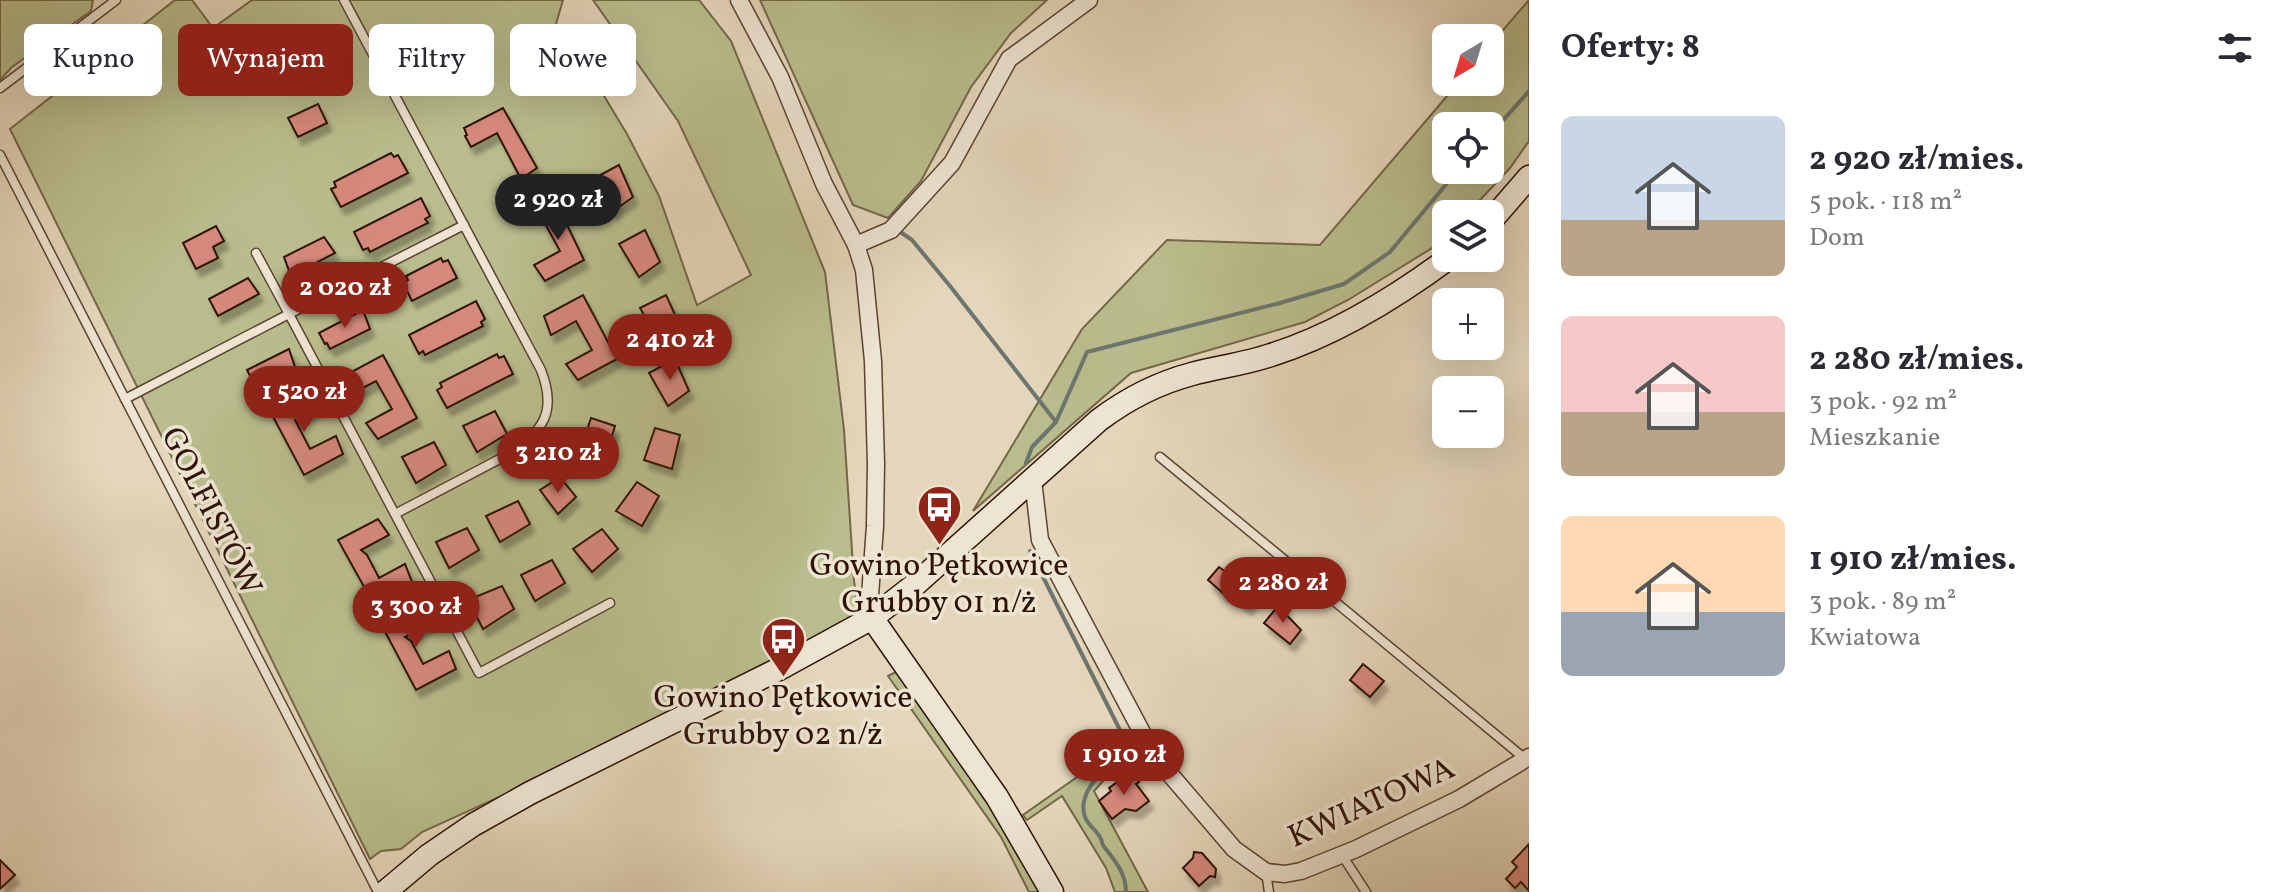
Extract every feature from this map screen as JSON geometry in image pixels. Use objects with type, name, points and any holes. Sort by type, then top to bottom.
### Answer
[{"type":"street","points":[[739,0],[780,77],[824,184],[856,245],[864,270],[873,361],[876,464],[870,596],[872,618],[997,797],[1052,892]]},
{"type":"street","points":[[856,245],[891,230],[952,163],[1009,59],[1089,0]]},
{"type":"street","points":[[1504,206],[1529,177]]},
{"type":"street","points":[[385,892],[429,855],[519,799],[790,664],[872,618],[917,583],[1099,420],[1128,400],[1178,378],[1268,356],[1322,335],[1381,303],[1432,269]]},
{"type":"street","name":"KWIATOWA","points":[[1033,480],[1040,540],[1146,740],[1163,766],[1234,849],[1266,872],[1285,874],[1301,871],[1342,855],[1459,799],[1527,758]]},
{"type":"lane","points":[[0,88],[116,0]]},
{"type":"lane","points":[[344,0],[542,371],[548,397],[547,413],[540,428],[518,448],[395,514]]},
{"type":"lane","name":"GOLFISTÓW","points":[[0,155],[378,892]]},
{"type":"lane","points":[[125,399],[464,225]]},
{"type":"lane","points":[[256,253],[479,673],[610,603]]},
{"type":"lane","points":[[1160,457],[1527,758]]},
{"type":"lane","points":[[1342,855],[1366,892]]},
{"type":"lane","points":[[1266,872],[1269,892]]},
{"type":"green space","points":[[0,0],[93,0],[91,11],[73,24],[24,24],[24,58],[0,80]]},
{"type":"green space","points":[[175,0],[192,0],[210,24],[178,24],[178,96],[353,96],[353,24],[219,24],[252,0],[563,0],[556,24],[510,24],[510,96],[604,96],[659,196],[697,305],[751,275],[678,121],[636,61],[636,24],[610,24],[593,0],[699,0],[731,41],[825,272],[844,430],[859,613],[818,638],[532,782],[422,832],[401,849],[381,851],[370,859],[10,129],[52,96],[162,96],[162,24],[144,24]]},
{"type":"green space","points":[[760,0],[1047,0],[1011,33],[971,87],[921,181],[888,218],[853,205]]},
{"type":"green space","points":[[1529,0],[1529,141],[1510,168],[1504,174],[1504,112],[1433,112],[1447,96],[1504,96],[1504,29]]},
{"type":"green space","points":[[1432,114],[1432,184],[1495,184],[1480,200],[1432,200],[1432,248],[1348,300],[1305,322],[1131,373],[973,511],[1082,329],[1167,240],[1320,245]]},
{"type":"green space","points":[[900,670],[961,754],[1045,892],[1029,892],[1001,837],[888,676]]},
{"type":"green space","points":[[1128,732],[1135,746],[1094,791],[1148,892],[1115,892],[1106,868],[1062,796],[1027,820],[1023,815],[1097,763]]},
{"type":"building","points":[[318,104],[327,123],[298,137],[288,118]]},
{"type":"building","points":[[503,108],[537,168],[521,179],[497,133],[471,147],[465,136],[464,128]]},
{"type":"building","points":[[391,153],[394,157],[398,155],[408,173],[341,207],[331,189],[336,187],[334,182]]},
{"type":"building","points":[[619,165],[633,197],[612,212],[593,179]]},
{"type":"building","points":[[421,198],[430,216],[425,219],[428,223],[370,252],[368,248],[363,250],[354,232]]},
{"type":"building","points":[[554,198],[584,260],[545,281],[534,265],[560,251],[535,205]]},
{"type":"building","points":[[216,226],[224,241],[213,247],[218,258],[196,269],[183,243]]},
{"type":"building","points":[[645,230],[660,262],[639,277],[619,244]]},
{"type":"building","points":[[324,237],[335,253],[291,276],[284,257]]},
{"type":"building","points":[[441,258],[443,262],[448,260],[457,278],[412,301],[403,283],[408,280],[406,276]]},
{"type":"building","points":[[248,278],[259,294],[218,316],[209,299]]},
{"type":"building","points":[[583,295],[617,359],[578,380],[566,364],[592,350],[576,321],[551,335],[544,316]]},
{"type":"building","points":[[666,295],[680,326],[659,342],[640,308]]},
{"type":"building","points":[[476,301],[485,319],[481,322],[483,326],[425,355],[423,351],[419,354],[409,335]]},
{"type":"building","points":[[363,310],[370,329],[330,349],[319,333]]},
{"type":"building","points":[[289,349],[295,367],[256,387],[247,370]]},
{"type":"building","points":[[497,354],[499,358],[504,356],[513,374],[447,408],[437,390],[442,387],[440,383]]},
{"type":"building","points":[[383,355],[417,418],[378,439],[366,423],[392,409],[376,381],[351,394],[344,376]]},
{"type":"building","points":[[675,359],[689,391],[668,406],[649,373]]},
{"type":"building","points":[[309,390],[321,406],[295,420],[310,449],[336,436],[343,454],[304,475],[270,411]]},
{"type":"building","points":[[495,411],[507,434],[477,452],[463,426]]},
{"type":"building","points":[[591,418],[615,426],[608,449],[583,442]]},
{"type":"building","points":[[655,428],[680,435],[672,469],[644,460]]},
{"type":"building","points":[[434,442],[446,465],[416,483],[402,457]]},
{"type":"building","points":[[560,477],[576,497],[558,514],[540,490]]},
{"type":"building","points":[[637,482],[659,496],[642,526],[616,511]]},
{"type":"building","points":[[518,501],[530,524],[500,542],[486,516]]},
{"type":"building","points":[[378,519],[389,535],[361,550],[379,578],[405,564],[412,582],[373,603],[338,540]]},
{"type":"building","points":[[467,528],[479,550],[449,568],[436,542]]},
{"type":"building","points":[[602,529],[618,549],[592,572],[573,549]]},
{"type":"building","points":[[552,560],[565,583],[535,601],[521,575]]},
{"type":"building","points":[[1242,561],[1257,573],[1248,583],[1259,592],[1247,607],[1227,590],[1224,594],[1208,580],[1219,567],[1230,575]]},
{"type":"building","points":[[502,586],[514,609],[483,629],[468,600]]},
{"type":"building","points":[[422,605],[433,622],[405,637],[411,641],[423,664],[449,651],[456,669],[416,690],[382,626]]},
{"type":"building","points":[[1278,606],[1301,630],[1290,644],[1264,623]]},
{"type":"building","points":[[1363,664],[1384,681],[1370,697],[1350,680]]},
{"type":"building","points":[[1131,772],[1149,801],[1136,811],[1125,809],[1112,819],[1099,801],[1111,791],[1109,788]]},
{"type":"building","points":[[1529,844],[1529,891],[1521,882],[1515,888],[1506,879],[1517,867],[1512,862]]},
{"type":"building","points":[[1194,852],[1202,853],[1216,869],[1215,877],[1210,876],[1199,886],[1183,868],[1193,858]]},
{"type":"building","points":[[0,860],[15,875],[0,889]]},
{"type":"waterway","points":[[1504,119],[1529,91]]},
{"type":"waterway","points":[[1026,463],[1032,447],[1056,422],[1087,352],[1344,284],[1390,252],[1446,184]]},
{"type":"waterway","points":[[899,231],[912,240],[950,286],[1056,422]]},
{"type":"waterway","points":[[1030,551],[1128,746],[1096,778],[1083,807],[1086,820],[1120,868],[1126,892]]},
{"type":"place","name":"Gowino Pętkowice Grubby 01 n/ż","points":[[939,547]]},
{"type":"place","name":"Gowino Pętkowice Grubby 02 n/ż","points":[[783,679]]}]
